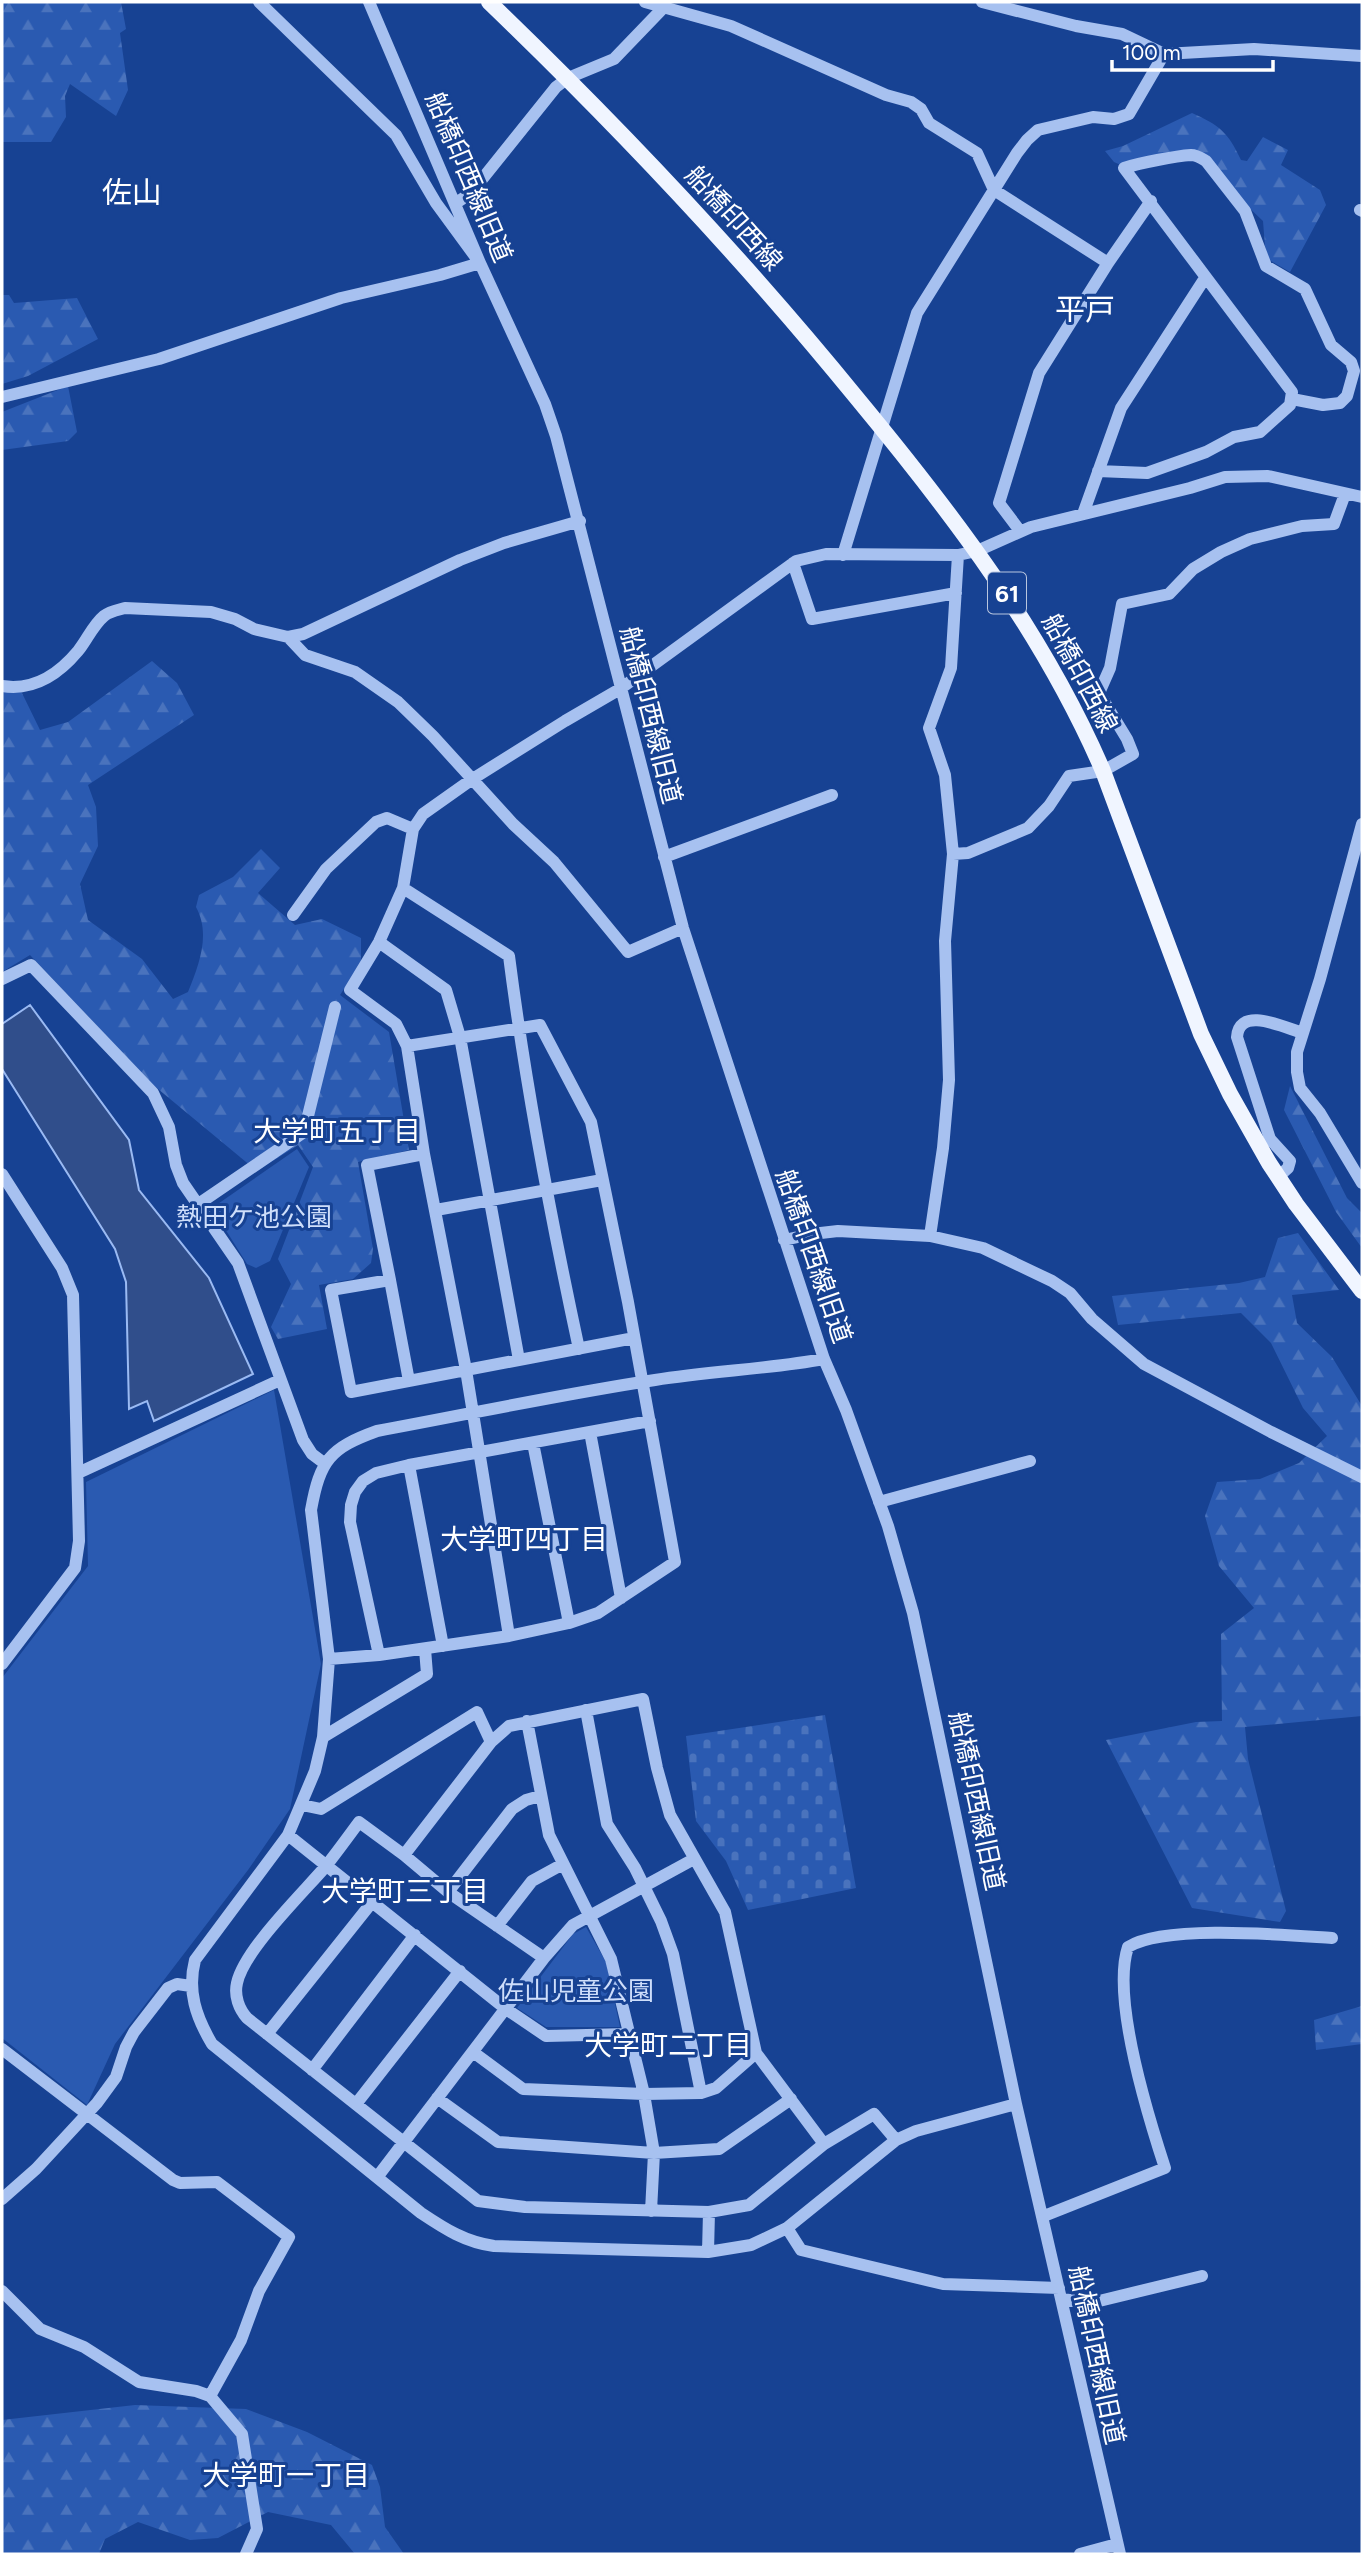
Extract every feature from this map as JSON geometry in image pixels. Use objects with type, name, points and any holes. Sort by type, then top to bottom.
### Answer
[{"type":"main road","name":"船橋印西線","points":[[489,2],[568,78],[721,238],[882,428],[1015,605],[1051,663],[1087,734],[1201,1034],[1251,1133],[1324,1241],[1362,1291]]},
{"type":"street","points":[[2,397],[159,359],[341,298],[480,263],[436,203],[396,135],[260,2]]},
{"type":"street","name":"船橋印西線旧道","points":[[369,2],[480,263],[545,404],[580,521],[620,689],[683,928],[784,1240],[824,1359],[879,1502],[913,1613],[1016,2104],[1119,2549]]},
{"type":"street","points":[[645,2],[731,26],[886,95],[911,102],[921,109],[929,123],[977,153],[994,190],[1108,263]]},
{"type":"street","points":[[982,2],[1076,26],[1122,34],[1164,54],[1254,49],[1362,56]]},
{"type":"street","points":[[456,203],[471,192],[556,87],[568,78],[614,59],[665,6]]},
{"type":"street","points":[[843,555],[917,313],[994,190],[1027,140],[1038,130],[1093,117],[1114,119],[1129,114],[1164,54]]},
{"type":"street","points":[[1098,471],[1147,472],[1206,452],[1234,437],[1260,432],[1275,421],[1292,399],[1292,392],[1124,168],[1164,159],[1192,155],[1199,157],[1245,211],[1266,266],[1305,289],[1331,345],[1351,362],[1354,371],[1347,396],[1340,403],[1323,405],[1292,399]]},
{"type":"street","points":[[1020,531],[999,503],[1038,373],[1151,201]]},
{"type":"street","points":[[1083,514],[1121,408],[1205,278]]},
{"type":"street","points":[[509,1636],[466,1370],[424,1154],[407,1046],[396,1024],[350,990],[379,942],[403,888],[413,829],[423,814],[471,780],[620,689],[793,563],[826,554],[958,555],[977,551],[1020,531],[1225,477],[1268,476],[1362,497]]},
{"type":"street","points":[[953,854],[968,853],[1028,828],[1049,806],[1069,776],[1103,771],[1133,754],[1128,739],[1099,693],[1110,667],[1122,604],[1169,594],[1194,569],[1221,552],[1250,539],[1302,526],[1334,523],[1345,494]]},
{"type":"street","points":[[2,685],[25,687],[40,683],[78,652],[103,616],[111,611],[125,608],[211,612],[235,619],[254,629],[288,638],[303,634],[460,559],[580,521]]},
{"type":"street","points":[[930,1236],[943,1148],[949,1080],[945,941],[953,854],[945,775],[929,728],[951,668],[958,555]]},
{"type":"street","points":[[793,563],[812,619],[956,593]]},
{"type":"street","points":[[288,638],[305,655],[355,672],[398,702],[433,736],[513,824],[554,862],[628,952],[683,928]]},
{"type":"street","points":[[664,857],[832,795]]},
{"type":"street","points":[[293,915],[326,869],[376,822],[387,818],[413,829]]},
{"type":"street","points":[[1362,824],[1297,1052],[1300,1088],[1320,1113],[1362,1183]]},
{"type":"street","points":[[403,888],[509,956],[518,1028],[546,1191],[579,1349]]},
{"type":"street","points":[[379,942],[446,990],[452,1002],[519,1360]]},
{"type":"street","points":[[2,979],[32,965],[153,1093],[169,1127],[176,1165],[183,1183],[238,1263],[303,1440],[324,1463]]},
{"type":"street","points":[[198,1205],[304,1132],[335,1007]]},
{"type":"street","points":[[1279,1176],[1288,1168],[1290,1161],[1270,1139],[1237,1037],[1238,1030],[1242,1023],[1253,1020],[1303,1033]]},
{"type":"street","points":[[328,1660],[425,1649],[509,1636],[569,1623],[598,1613],[675,1562],[591,1122],[540,1025],[407,1046]]},
{"type":"street","points":[[409,1381],[368,1165],[424,1154]]},
{"type":"street","points":[[2,1174],[62,1268],[73,1295],[79,1541],[75,1568],[2,1664]]},
{"type":"street","points":[[436,1210],[603,1180]]},
{"type":"street","points":[[784,1240],[838,1231],[930,1236],[983,1248],[1052,1281],[1070,1293],[1092,1320],[1144,1364],[1282,1438],[1362,1477]]},
{"type":"street","points":[[390,1280],[331,1290],[351,1392],[634,1338]]},
{"type":"street","points":[[824,1359],[791,1365],[709,1371],[377,1431],[353,1439],[324,1463],[314,1488],[310,1510],[328,1660],[323,1737],[315,1771],[288,1835],[195,1960],[191,1986],[197,2014],[212,2044],[421,2213],[452,2234],[473,2243],[708,2252],[751,2245],[787,2228],[896,2140],[916,2131],[1016,2104]]},
{"type":"street","points":[[78,1473],[280,1380]]},
{"type":"street","points":[[379,1655],[350,1522],[355,1492],[363,1481],[376,1473],[409,1465],[650,1421]]},
{"type":"street","points":[[590,1433],[621,1598]]},
{"type":"street","points":[[533,1443],[569,1623]]},
{"type":"street","points":[[879,1502],[1030,1461]]},
{"type":"street","points":[[409,1465],[443,1646]]},
{"type":"street","points":[[323,1737],[427,1674],[425,1649]]},
{"type":"street","points":[[404,1855],[491,1742],[509,1726],[643,1699],[670,1815],[724,1912],[756,2053],[824,2144]]},
{"type":"street","points":[[586,1710],[607,1824],[644,1886],[673,1954],[701,2093]]},
{"type":"street","points":[[302,1805],[321,1809],[477,1713],[491,1742]]},
{"type":"street","points":[[527,1721],[549,1835],[611,1959],[644,2094],[654,2152],[651,2211]]},
{"type":"street","points":[[448,1892],[512,1809],[526,1800],[540,1796]]},
{"type":"street","points":[[544,1958],[448,1892],[359,1822],[327,1865],[276,1922],[239,1976],[236,1993],[241,2011],[267,2034],[478,2201],[526,2207],[709,2212],[749,2205],[824,2144],[874,2114],[896,2140]]},
{"type":"street","points":[[288,1835],[506,2008],[546,2036],[628,2034]]},
{"type":"street","points":[[378,2176],[544,1958],[573,1925],[694,1859]]},
{"type":"street","points":[[497,1926],[532,1881],[563,1864]]},
{"type":"street","points":[[267,2034],[373,1901]]},
{"type":"street","points":[[1044,2216],[1165,2168],[1149,2121],[1122,1983],[1124,1958],[1128,1947],[1151,1937],[1199,1933],[1332,1938]]},
{"type":"street","points":[[312,2070],[415,1935]]},
{"type":"street","points":[[356,2105],[460,1971]]},
{"type":"street","points":[[2,2199],[36,2169],[87,2115],[116,2077],[134,2032],[168,1988],[177,1984],[191,1986]]},
{"type":"street","points":[[2,2049],[173,2180],[180,2183],[217,2182],[289,2237],[259,2291],[241,2340],[210,2396]]},
{"type":"street","points":[[473,2052],[523,2089],[644,2094],[701,2093],[716,2088],[756,2053]]},
{"type":"street","points":[[438,2098],[498,2142],[654,2152],[719,2149],[791,2099]]},
{"type":"street","points":[[708,2252],[709,2212]]},
{"type":"street","points":[[787,2228],[800,2250],[943,2284],[1060,2293],[1091,2303],[1202,2276]]},
{"type":"street","points":[[2,2291],[40,2329],[84,2347],[139,2382],[196,2391],[210,2396],[242,2434],[257,2529],[246,2554]]},
{"type":"street","points":[[1080,2554],[1119,2549]]},
{"type":"green space","points":[[2,2],[121,2],[126,29],[120,33],[128,90],[116,116],[70,84],[65,96],[66,117],[51,142],[2,142]]},
{"type":"green space","points":[[1192,113],[1222,130],[1241,160],[1247,161],[1263,137],[1288,150],[1281,165],[1320,190],[1326,205],[1290,272],[1269,260],[1263,221],[1242,201],[1204,154],[1123,166],[1114,162],[1105,151],[1123,146]]},
{"type":"green space","points":[[2,295],[9,295],[14,303],[77,298],[98,339],[28,376],[2,384]]},
{"type":"green space","points":[[68,386],[77,432],[68,441],[2,450],[2,412]]},
{"type":"green space","points":[[152,661],[177,683],[194,715],[88,785],[96,807],[98,846],[80,884],[88,920],[142,959],[173,999],[188,992],[202,950],[203,928],[196,907],[199,895],[233,877],[261,849],[280,868],[258,893],[295,925],[322,919],[361,938],[361,963],[340,995],[389,1032],[409,1150],[358,1162],[373,1249],[371,1263],[353,1279],[319,1285],[327,1329],[278,1339],[271,1327],[291,1284],[278,1259],[313,1167],[298,1145],[257,1171],[152,1084],[30,955],[2,972],[2,692],[21,691],[40,730],[68,722]]},
{"type":"green space","points":[[1290,1086],[1347,1198],[1362,1213],[1362,1248],[1336,1212],[1284,1110]]},
{"type":"green space","name":"熱田ケ池公園","points":[[297,1149],[309,1167],[270,1261],[256,1268],[247,1264],[212,1208]]},
{"type":"green space","points":[[1298,1233],[1339,1290],[1292,1295],[1297,1323],[1332,1357],[1362,1406],[1362,1716],[1245,1727],[1248,1759],[1286,1911],[1280,1922],[1192,1908],[1106,1740],[1196,1722],[1222,1721],[1221,1634],[1254,1608],[1219,1566],[1205,1516],[1217,1482],[1260,1479],[1299,1463],[1327,1436],[1303,1408],[1271,1343],[1241,1313],[1118,1325],[1112,1296],[1239,1283],[1265,1277],[1278,1238]]},
{"type":"green space","points":[[274,1390],[321,1664],[290,1809],[248,1870],[115,2044],[87,2105],[2,2038],[2,1678],[88,1566],[86,1482]]},
{"type":"green space","points":[[825,1715],[856,1888],[748,1910],[726,1861],[696,1821],[686,1736]]},
{"type":"green space","name":"佐山児童公園","points":[[586,1927],[606,1962],[620,2027],[546,2027],[517,2008],[573,1934]]},
{"type":"green space","points":[[1362,2006],[1362,2044],[1316,2050],[1314,2020]]},
{"type":"green space","points":[[135,2405],[246,2409],[307,2432],[372,2465],[380,2487],[385,2527],[404,2554],[355,2554],[331,2525],[268,2512],[218,2538],[190,2540],[138,2522],[105,2539],[99,2554],[2,2554],[2,2420]]},
{"type":"shaded area","points":[[30,1005],[129,1140],[139,1190],[209,1278],[253,1374],[154,1421],[147,1401],[129,1409],[126,1282],[115,1249],[2,1069],[2,1024]]},
{"type":"district","name":"佐山","points":[[132,192]]},
{"type":"district","name":"平戸","points":[[1085,309]]},
{"type":"district","name":"大学町五丁目","points":[[337,1131]]},
{"type":"district","name":"大学町四丁目","points":[[524,1539]]},
{"type":"district","name":"大学町三丁目","points":[[405,1891]]},
{"type":"district","name":"大学町二丁目","points":[[668,2045]]},
{"type":"district","name":"大学町一丁目","points":[[286,2475]]}]
